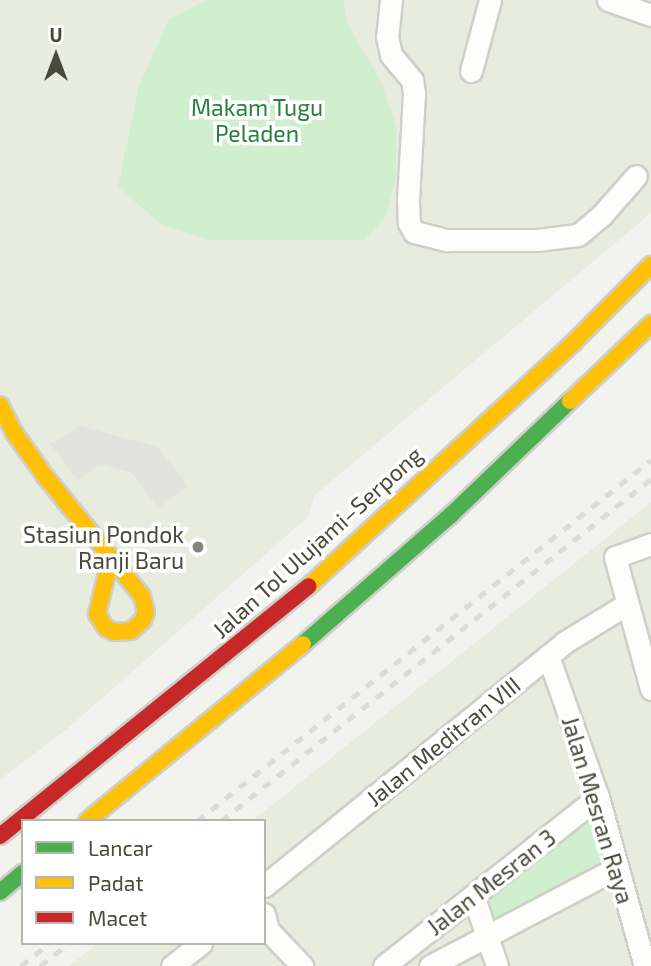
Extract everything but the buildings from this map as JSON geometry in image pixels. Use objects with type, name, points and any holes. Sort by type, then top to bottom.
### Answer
[{"type":"main road","name":"Jalan Tol Ulujami–Serpong","points":[[21,819],[288,605],[417,483],[574,342],[651,265]]},
{"type":"main road","points":[[89,819],[308,640],[451,515],[651,324]]},
{"type":"main road","points":[[0,405],[15,434],[45,476],[111,557],[137,589],[146,603],[143,620],[131,631],[122,633],[114,632],[101,622],[97,605],[111,557]]},
{"type":"main road","points":[[100,597],[105,590],[121,584],[137,589]]},
{"type":"main road","name":"Jalan Tol Ulujami–Serpong","points":[[0,836],[21,819]]},
{"type":"main road","points":[[0,892],[21,875]]},
{"type":"street","points":[[391,0],[387,37],[391,55],[412,80],[414,93],[408,201],[409,223],[414,232],[447,240],[537,240],[578,234],[601,216],[636,176]]},
{"type":"street","points":[[471,71],[490,0]]},
{"type":"street","points":[[608,0],[651,15]]},
{"type":"street","points":[[651,544],[615,557],[651,689]]},
{"type":"street","name":"Jalan Meditran VIII","points":[[266,889],[548,656],[583,629],[627,604]]},
{"type":"street","name":"Jalan Mesran Raya","points":[[548,656],[598,797],[645,966]]},
{"type":"street","name":"Jalan Mesran 3","points":[[384,966],[474,898],[598,797]]},
{"type":"street","name":"Jalan Mesran 3","points":[[430,966],[617,868]]},
{"type":"street","points":[[474,898],[497,966]]},
{"type":"street","points":[[266,922],[271,941],[302,966]]},
{"type":"street","points":[[172,966],[198,945]]},
{"type":"shaded area","points":[[0,0],[651,0],[651,213],[315,495],[308,517],[67,729],[0,780]]},
{"type":"shaded area","points":[[80,426],[158,447],[188,486],[158,508],[132,473],[99,464],[78,480],[50,444]]},
{"type":"shaded area","points":[[651,502],[651,966],[69,966],[95,945],[266,945],[266,819],[255,819]]},
{"type":"green space","name":"Makam Tugu Peladen","points":[[206,0],[343,0],[347,22],[381,82],[396,126],[396,179],[385,218],[364,240],[208,240],[161,224],[118,187],[139,86],[169,19]]},
{"type":"green space","points":[[597,804],[612,866],[490,927],[481,899]]},
{"type":"railway","points":[[200,819],[651,460]]},
{"type":"railway","points":[[224,819],[651,479]]},
{"type":"railway","points":[[21,966],[47,945]]},
{"type":"railway","points":[[40,966],[66,945]]},
{"type":"traffic: fast","points":[[303,644],[451,515],[570,401]]},
{"type":"traffic: fast","points":[[0,892],[21,875]]},
{"type":"traffic: slow","points":[[309,586],[574,342],[651,265]]},
{"type":"traffic: slow","points":[[570,401],[651,324]]},
{"type":"traffic: slow","points":[[0,405],[15,434],[45,476],[142,596],[146,612],[143,620],[131,631],[114,632],[106,628],[97,614],[111,557]]},
{"type":"traffic: slow","points":[[89,819],[303,644]]},
{"type":"traffic: jam","points":[[21,819],[309,586]]},
{"type":"traffic: jam","points":[[0,836],[21,819]]},
{"type":"place","name":"Stasiun Pondok Ranji Baru","points":[[198,547]]}]
